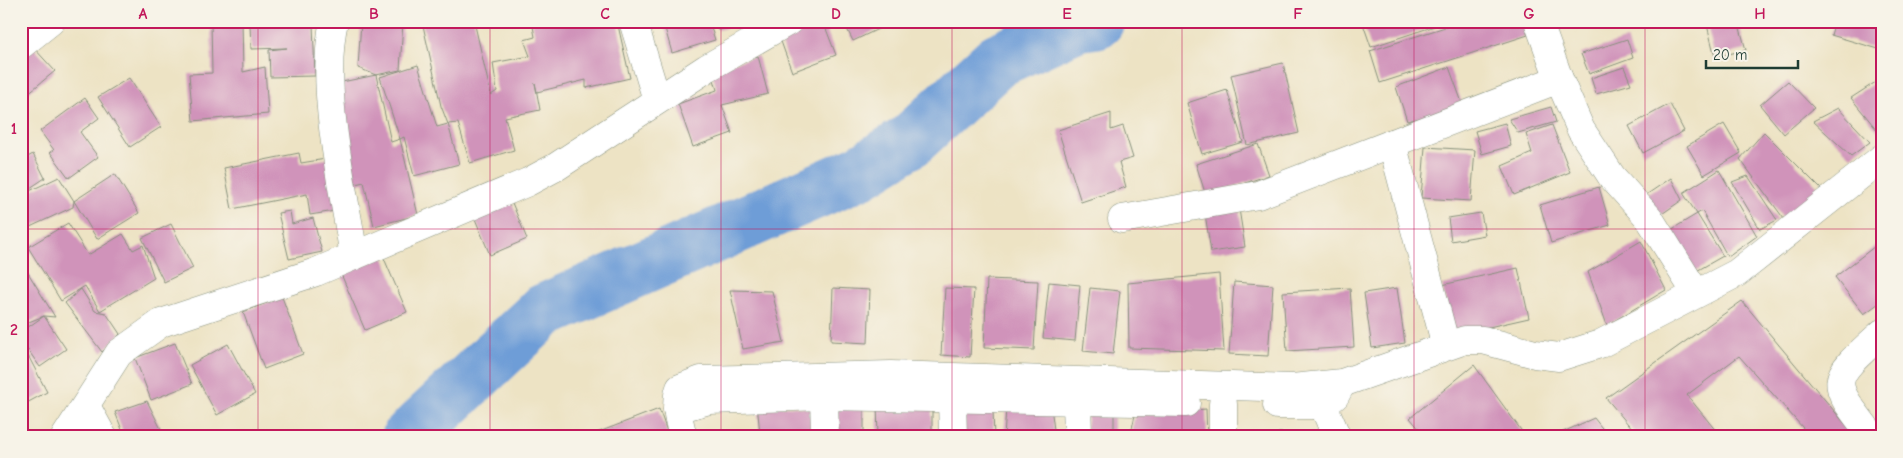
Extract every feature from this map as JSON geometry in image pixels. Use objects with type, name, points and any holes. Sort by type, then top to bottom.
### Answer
[{"type":"street","points":[[21,45],[51,21]]},
{"type":"street","points":[[334,21],[330,37],[331,94],[337,155],[354,256]]},
{"type":"street","points":[[633,21],[657,100]]},
{"type":"street","points":[[65,437],[119,353],[161,323],[316,272],[528,182],[556,167],[707,68],[789,21]]},
{"type":"street","points":[[1538,21],[1559,79],[1581,130],[1612,177],[1649,218],[1696,293]]},
{"type":"street","points":[[1122,219],[1258,194],[1559,79]]},
{"type":"street","points":[[1392,143],[1446,346]]},
{"type":"street","points":[[683,437],[677,409],[680,388],[701,380],[891,375],[1292,388],[1342,383],[1465,340],[1483,340],[1559,357],[1600,344],[1737,273],[1882,158]]},
{"type":"street","points":[[1873,437],[1841,391],[1840,376],[1848,363],[1882,333]]},
{"type":"street","points":[[677,409],[709,400],[824,396],[1323,405],[1335,396],[1342,383]]},
{"type":"street","points":[[824,396],[826,437]]},
{"type":"street","points":[[952,399],[953,437]]},
{"type":"street","points":[[1077,401],[1078,437]]},
{"type":"street","points":[[1223,404],[1223,437]]},
{"type":"street","points":[[1323,405],[1338,437]]},
{"type":"street","points":[[86,406],[102,437]]},
{"type":"building","points":[[211,21],[242,21],[243,72],[265,67],[268,114],[193,121],[189,74],[212,73]]},
{"type":"building","points":[[361,21],[403,21],[400,70],[376,75],[358,68]]},
{"type":"building","points":[[422,21],[474,21],[491,95],[497,91],[493,63],[530,56],[524,40],[535,37],[532,21],[617,21],[630,78],[586,88],[586,80],[537,92],[535,83],[540,110],[505,117],[514,150],[470,163],[458,123],[448,124],[441,106]]},
{"type":"building","points":[[663,21],[709,21],[715,40],[672,53]]},
{"type":"building","points":[[715,21],[747,21],[747,22],[718,30]]},
{"type":"building","points":[[808,21],[823,21],[836,55],[792,72],[778,33]]},
{"type":"building","points":[[843,21],[895,21],[853,41]]},
{"type":"building","points":[[1362,21],[1447,21],[1447,22],[1371,47]]},
{"type":"building","points":[[1464,21],[1524,21],[1528,35],[1380,83],[1370,51]]},
{"type":"building","points":[[1706,21],[1738,21],[1746,50],[1715,57]]},
{"type":"building","points":[[1835,21],[1882,21],[1882,50],[1831,35]]},
{"type":"building","points":[[313,24],[315,76],[270,77],[269,50],[287,48],[251,49],[250,25]]},
{"type":"building","points":[[1627,39],[1633,58],[1589,74],[1581,54]]},
{"type":"building","points":[[33,47],[55,71],[21,99],[21,56]]},
{"type":"building","points":[[758,56],[768,94],[722,105],[732,133],[693,147],[678,104],[717,90],[711,69]]},
{"type":"building","points":[[1283,63],[1299,133],[1247,145],[1231,75]]},
{"type":"building","points":[[418,65],[437,127],[448,124],[459,164],[414,176],[404,137],[400,139],[380,77]]},
{"type":"building","points":[[1449,67],[1464,108],[1407,121],[1396,87]]},
{"type":"building","points":[[1624,67],[1631,84],[1596,94],[1591,78]]},
{"type":"building","points":[[376,75],[391,142],[400,139],[418,215],[374,226],[364,182],[347,186],[342,82]]},
{"type":"building","points":[[129,78],[161,127],[130,147],[98,97]]},
{"type":"building","points":[[1882,78],[1882,136],[1851,98]]},
{"type":"building","points":[[1788,81],[1814,108],[1784,134],[1760,105]]},
{"type":"building","points":[[1227,90],[1243,142],[1202,154],[1187,103]]},
{"type":"building","points":[[85,98],[99,118],[80,132],[98,157],[69,178],[50,152],[54,150],[40,131]]},
{"type":"building","points":[[1670,104],[1684,131],[1643,153],[1629,126]]},
{"type":"building","points":[[1551,107],[1556,122],[1518,133],[1509,119]]},
{"type":"building","points":[[1838,108],[1870,142],[1851,156],[1813,121]]},
{"type":"building","points":[[1111,113],[1111,130],[1123,126],[1133,158],[1119,162],[1126,187],[1081,202],[1058,130]]},
{"type":"building","points":[[1505,123],[1511,146],[1482,154],[1475,131]]},
{"type":"building","points":[[1724,124],[1741,153],[1704,175],[1687,146]]},
{"type":"building","points":[[1552,125],[1570,172],[1514,195],[1502,166],[1532,153],[1526,134]]},
{"type":"building","points":[[1764,132],[1824,192],[1787,223],[1740,159]]},
{"type":"building","points":[[1258,144],[1269,175],[1206,196],[1196,164]]},
{"type":"building","points":[[1425,147],[1475,150],[1471,201],[1421,198]]},
{"type":"building","points":[[21,153],[24,159],[33,154],[45,178],[21,194]]},
{"type":"building","points":[[299,153],[301,163],[332,158],[341,210],[310,215],[307,194],[232,209],[224,168]]},
{"type":"building","points":[[1719,170],[1757,236],[1728,257],[1702,211],[1697,214],[1683,193]]},
{"type":"building","points":[[115,174],[139,213],[97,239],[74,201]]},
{"type":"building","points":[[1748,176],[1777,220],[1760,229],[1732,182]]},
{"type":"building","points":[[59,177],[74,201],[73,207],[30,227],[21,208],[21,195]]},
{"type":"building","points":[[1671,178],[1682,200],[1656,218],[1643,197]]},
{"type":"building","points":[[1599,187],[1610,225],[1551,243],[1540,205]]},
{"type":"building","points":[[510,198],[527,239],[490,255],[473,214]]},
{"type":"building","points":[[1239,209],[1245,247],[1211,252],[1205,214]]},
{"type":"building","points":[[290,211],[292,224],[313,218],[322,252],[289,259],[278,213]]},
{"type":"building","points":[[1481,213],[1485,235],[1451,241],[1448,218]]},
{"type":"building","points":[[1697,214],[1723,256],[1693,273],[1669,231]]},
{"type":"building","points":[[68,223],[88,255],[123,234],[133,250],[143,245],[154,278],[100,311],[85,286],[61,301],[28,247]]},
{"type":"building","points":[[171,224],[193,268],[164,282],[142,238]]},
{"type":"building","points":[[1641,241],[1666,290],[1607,325],[1588,272]]},
{"type":"building","points":[[1879,243],[1882,247],[1882,301],[1864,314],[1835,277]]},
{"type":"building","points":[[383,256],[407,312],[365,330],[341,274]]},
{"type":"building","points":[[1518,268],[1529,318],[1453,335],[1442,285]]},
{"type":"building","points":[[27,271],[55,317],[44,316],[21,325],[21,274]]},
{"type":"building","points":[[1219,274],[1224,351],[1129,348],[1128,283]]},
{"type":"building","points":[[987,279],[1038,281],[1034,350],[984,348]]},
{"type":"building","points":[[1049,282],[1080,285],[1075,341],[1043,338]]},
{"type":"building","points":[[1234,282],[1273,285],[1268,356],[1229,354]]},
{"type":"building","points":[[833,288],[870,290],[868,343],[831,341]]},
{"type":"building","points":[[945,288],[974,289],[970,357],[941,355]]},
{"type":"building","points":[[1090,288],[1120,291],[1113,354],[1083,351]]},
{"type":"building","points":[[1350,288],[1354,347],[1287,351],[1283,292]]},
{"type":"building","points":[[1397,288],[1405,343],[1372,348],[1364,293]]},
{"type":"building","points":[[81,289],[95,311],[106,313],[120,334],[102,352],[65,303]]},
{"type":"building","points":[[730,290],[772,291],[784,342],[743,349]]},
{"type":"building","points":[[282,297],[303,354],[264,369],[243,312]]},
{"type":"building","points":[[1742,301],[1856,437],[1811,437],[1739,356],[1687,395],[1721,437],[1639,437],[1606,398]]},
{"type":"building","points":[[44,316],[66,349],[40,367],[21,340],[21,332]]},
{"type":"building","points":[[21,342],[47,392],[21,406]]},
{"type":"building","points":[[175,343],[192,384],[151,400],[135,358]]},
{"type":"building","points":[[228,344],[255,394],[217,415],[190,365]]},
{"type":"building","points":[[1474,365],[1526,437],[1426,437],[1410,418]]},
{"type":"building","points":[[147,401],[165,437],[125,437],[115,412]]},
{"type":"building","points":[[963,403],[993,411],[994,437],[961,437]]},
{"type":"building","points":[[757,404],[812,408],[816,429],[760,434]]},
{"type":"building","points":[[832,405],[864,407],[864,437],[833,437]]},
{"type":"building","points":[[877,405],[932,409],[932,437],[878,437]]},
{"type":"building","points":[[1051,407],[1055,437],[1004,437],[1006,408]]},
{"type":"building","points":[[659,409],[669,437],[586,437]]},
{"type":"building","points":[[1206,409],[1207,437],[1130,437],[1135,415]]},
{"type":"building","points":[[1088,410],[1114,415],[1114,437],[1085,437]]},
{"type":"building","points":[[1594,418],[1609,437],[1552,437]]},
{"type":"building","points":[[1278,433],[1329,433],[1330,437],[1277,437]]},
{"type":"waterway","points":[[409,437],[544,311],[860,172],[910,141],[998,60],[1077,24],[1097,21]]}]
